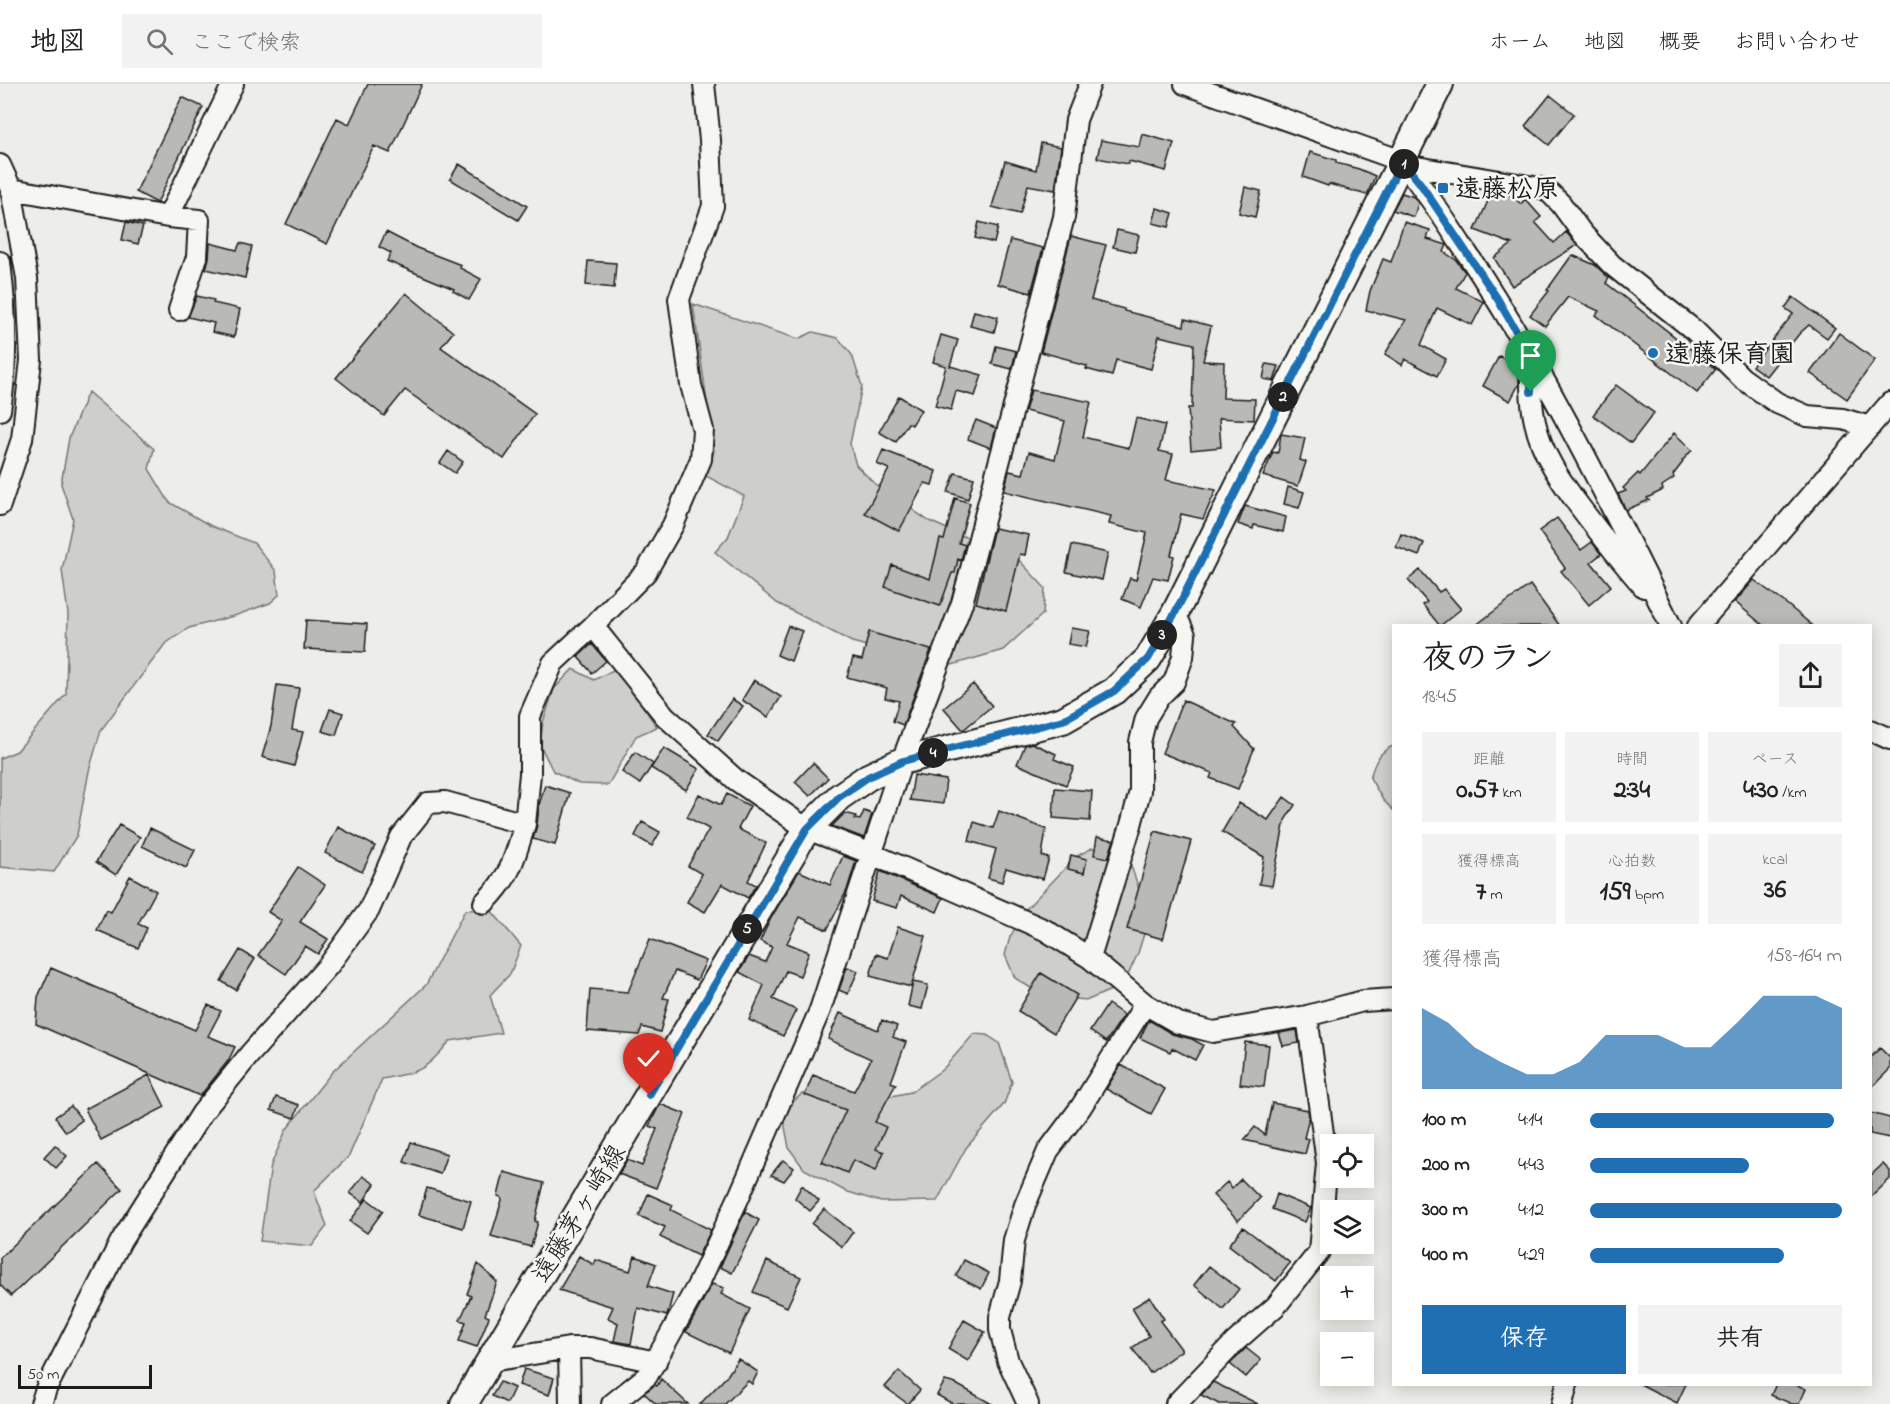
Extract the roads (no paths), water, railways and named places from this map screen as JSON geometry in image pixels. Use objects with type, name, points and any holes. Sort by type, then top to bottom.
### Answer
[{"type":"main road","name":"遠藤茅ヶ崎線","points":[[464,1404],[807,829],[849,789],[868,777],[903,761],[1063,720],[1114,691],[1148,659],[1175,613],[1404,163],[1440,84]]},
{"type":"street","points":[[168,217],[233,84]]},
{"type":"street","points":[[484,903],[499,888],[511,868],[525,824],[530,774],[530,716],[553,663],[646,572],[673,525],[701,459],[703,430],[692,385],[680,299],[713,206],[710,140],[704,84]]},
{"type":"street","points":[[612,1404],[647,1376],[699,1283],[791,1080],[820,1010],[903,761],[962,603],[1064,217],[1076,120],[1090,84]]},
{"type":"street","points":[[1185,84],[1404,163],[1546,189],[1612,266],[1695,330],[1742,378],[1777,403],[1807,416],[1843,419],[1870,427]]},
{"type":"street","points":[[1404,163],[1420,183],[1497,298],[1565,416],[1670,624]]},
{"type":"street","points":[[0,165],[11,189],[27,278],[31,360],[22,439],[0,505]]},
{"type":"street","points":[[11,189],[168,217],[199,220],[197,257],[179,310]]},
{"type":"street","points":[[0,262],[6,313],[0,410]]},
{"type":"street","points":[[1531,357],[1534,422],[1543,449],[1555,473],[1612,551],[1662,607]]},
{"type":"street","points":[[1700,624],[1890,403]]},
{"type":"street","points":[[1090,958],[1140,791],[1140,742],[1146,718],[1174,681],[1183,657],[1185,634],[1175,613]]},
{"type":"street","points":[[593,626],[665,716],[736,780],[807,829],[872,854],[1045,930],[1090,958],[1145,1004],[1178,1023],[1213,1032],[1307,1016],[1363,1001],[1392,999]]},
{"type":"street","points":[[1872,731],[1890,739]]},
{"type":"street","points":[[41,1404],[46,1389],[121,1241],[202,1113],[336,956],[369,910],[401,837],[416,816],[428,803],[445,802],[525,824]]},
{"type":"street","points":[[1028,1404],[1008,1361],[1000,1330],[1000,1317],[1010,1281],[1014,1240],[1025,1205],[1048,1151],[1081,1107],[1145,1004]]},
{"type":"street","points":[[1176,1404],[1234,1342],[1276,1306],[1319,1252],[1327,1163],[1307,1016]]},
{"type":"street","points":[[491,1361],[569,1348],[590,1348],[656,1362]]},
{"type":"street","points":[[569,1348],[570,1404]]},
{"type":"street","points":[[1562,1404],[1566,1386]]},
{"type":"place","name":"遠藤松原","points":[[1443,188]]},
{"type":"place","name":"遠藤保育園","points":[[1653,353]]}]
